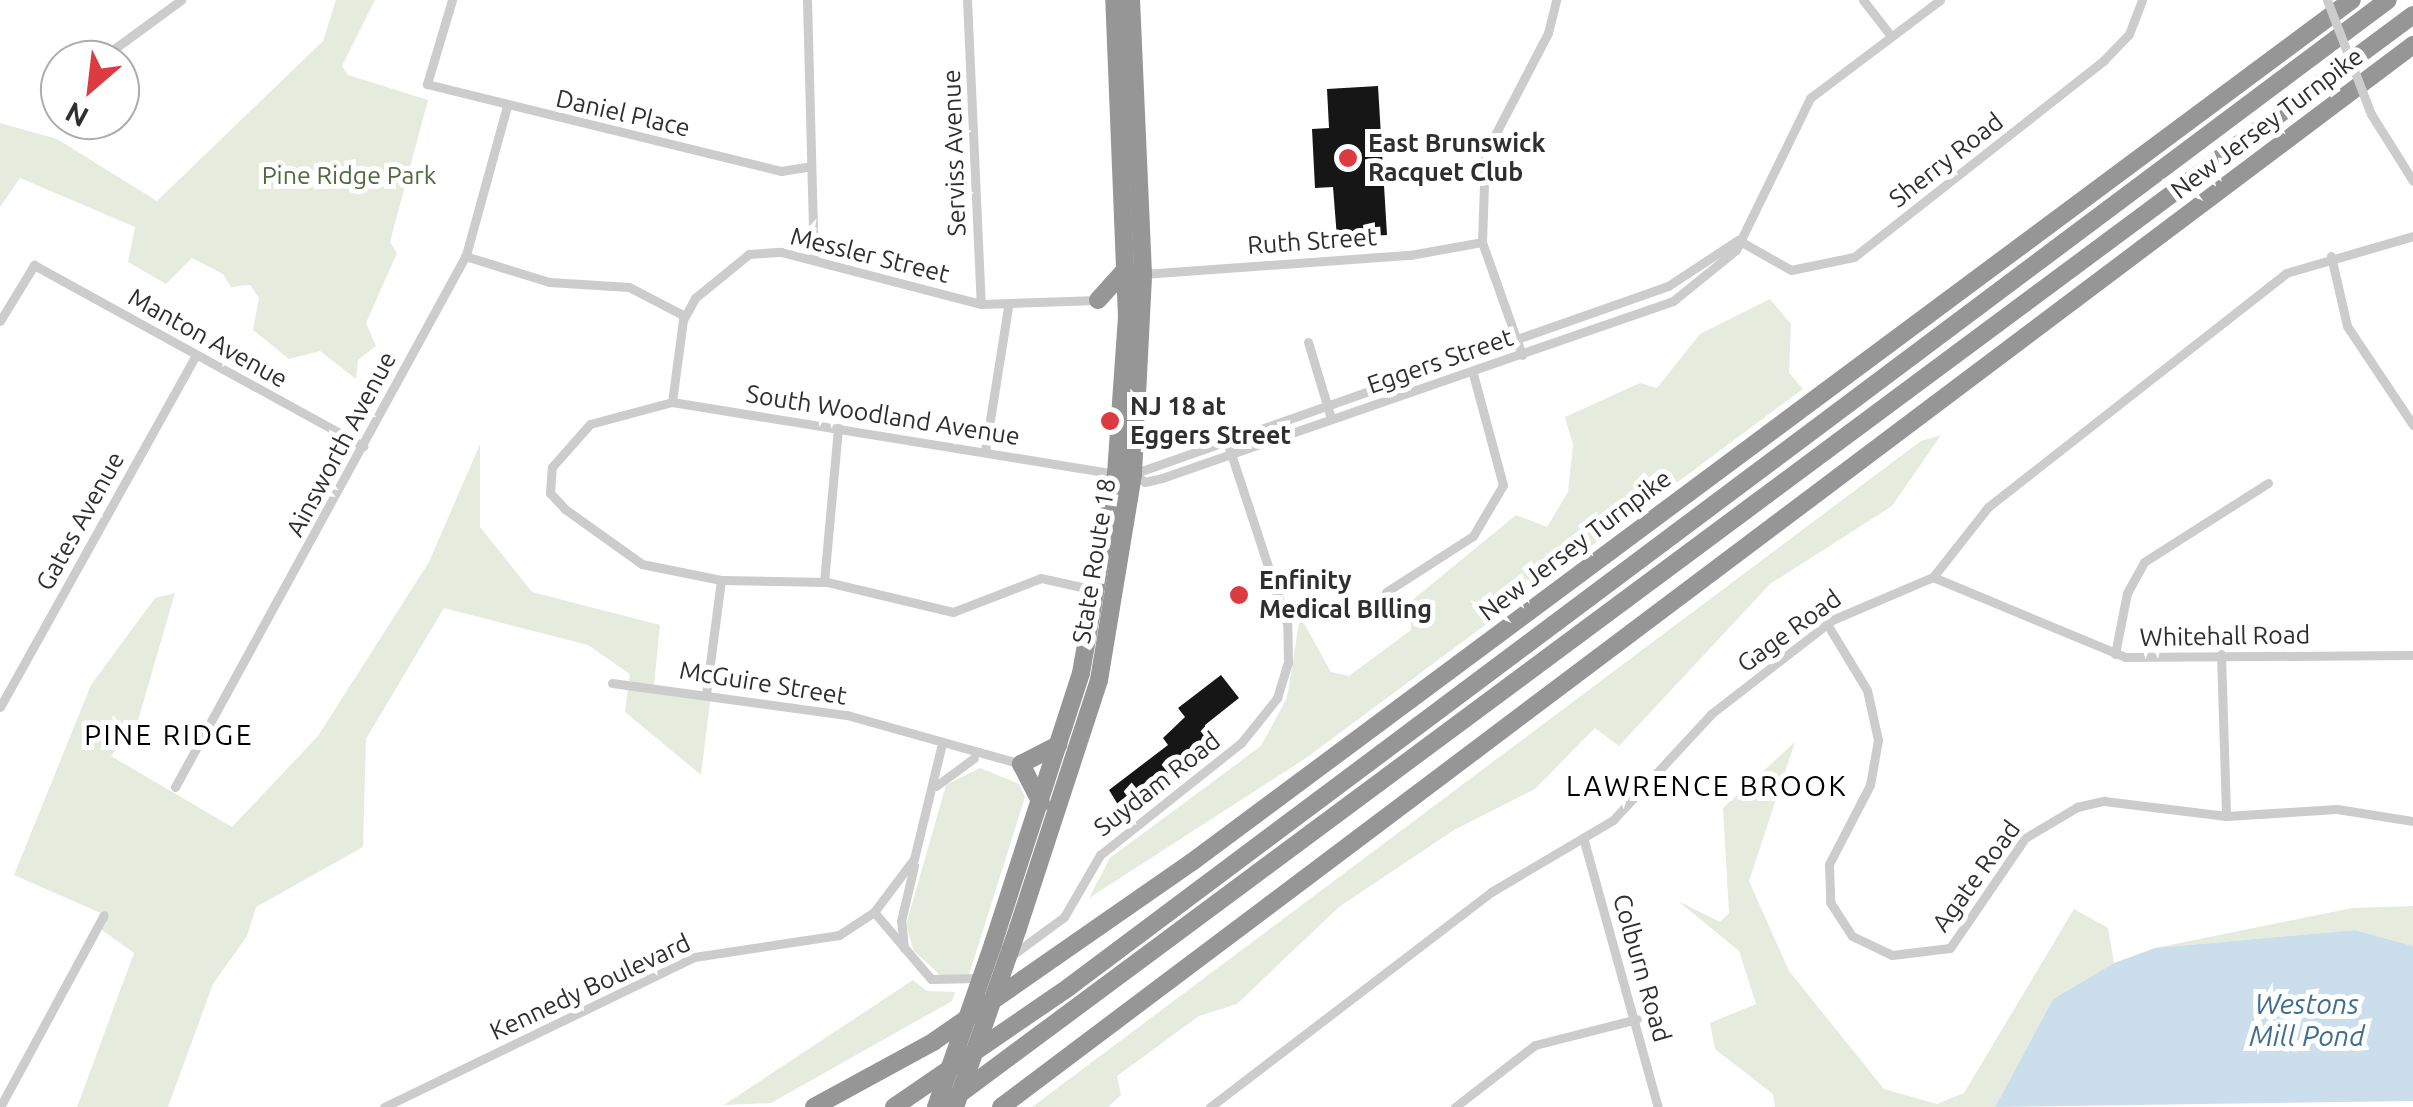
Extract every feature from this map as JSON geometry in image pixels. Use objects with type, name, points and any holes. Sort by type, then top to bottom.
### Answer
[{"type":"highway","name":"State Route 18","points":[[939,1107],[1042,804],[1125,474],[1127,316],[1134,272],[1114,0]]},
{"type":"highway","name":"State Route 18","points":[[955,1107],[1099,680],[1125,474],[1134,272],[1131,0]]},
{"type":"highway","name":"New Jersey Turnpike","points":[[814,1107],[934,1042],[1149,894],[2352,0]]},
{"type":"highway","name":"New Jersey Turnpike","points":[[894,1107],[1069,987],[2388,0]]},
{"type":"highway","name":"New Jersey Turnpike","points":[[939,1107],[2413,15]]},
{"type":"highway","name":"New Jersey Turnpike","points":[[1000,1107],[2413,44]]},
{"type":"highway","points":[[1127,316],[1098,300],[1134,272]]},
{"type":"highway","points":[[1042,804],[1021,764],[1059,744]]},
{"type":"street","points":[[127,40],[182,0]]},
{"type":"street","name":"Daniel Place","points":[[452,0],[427,84],[781,171],[811,166]]},
{"type":"street","points":[[807,0],[814,260]]},
{"type":"street","name":"Serviss Avenue","points":[[968,0],[980,304]]},
{"type":"street","points":[[1522,354],[1482,242],[1486,154],[1548,33],[1556,0]]},
{"type":"street","points":[[1863,0],[1892,36]]},
{"type":"street","name":"Eggers Street","points":[[1125,474],[1145,482],[1231,454],[1624,320],[1698,285],[1738,240],[1810,98],[1940,0]]},
{"type":"street","name":"Sherry Road","points":[[1738,240],[1791,270],[1854,257],[2104,60],[2129,34],[2142,0]]},
{"type":"street","points":[[2326,0],[2371,114],[2410,175]]},
{"type":"street","name":"Ainsworth Avenue","points":[[175,787],[465,256],[507,106]]},
{"type":"street","points":[[1933,577],[1988,507],[2286,273],[2331,256],[2413,236]]},
{"type":"street","name":"Eggers Street","points":[[1125,474],[1693,274],[1738,240]]},
{"type":"street","name":"Ruth Street","points":[[1134,272],[1410,255],[1482,242]]},
{"type":"street","name":"Messler Street","points":[[685,316],[718,275],[750,254],[814,260],[980,304],[1008,307],[1098,300]]},
{"type":"street","points":[[465,256],[550,282],[629,287],[685,316],[672,402]]},
{"type":"street","points":[[2331,256],[2347,326],[2413,426]]},
{"type":"street","name":"Manton Avenue","points":[[0,322],[34,266],[363,446]]},
{"type":"street","points":[[1619,302],[1624,320]]},
{"type":"street","points":[[985,451],[1008,307]]},
{"type":"street","points":[[1308,342],[1332,418]]},
{"type":"street","name":"Gates Avenue","points":[[0,707],[196,355]]},
{"type":"street","points":[[1386,592],[1474,536],[1504,485],[1473,374]]},
{"type":"street","name":"South Woodland Avenue","points":[[721,580],[642,564],[550,493],[552,468],[570,441],[590,424],[643,406],[672,402],[1125,474]]},
{"type":"street","points":[[824,582],[838,428]]},
{"type":"street","name":"Suydam Road","points":[[874,912],[906,956],[931,979],[960,984],[1051,930],[1100,855],[1268,714],[1288,663],[1287,624],[1226,438]]},
{"type":"street","points":[[2115,654],[2127,593],[2144,562],[2268,482]]},
{"type":"street","name":"Gage Road","points":[[1210,1107],[1491,892],[1584,841],[1613,820],[1711,714],[1826,624],[1882,593],[1933,577]]},
{"type":"street","name":"Whitehall Road","points":[[1933,577],[2115,654],[2413,656]]},
{"type":"street","points":[[706,694],[721,580],[824,582],[953,612],[1042,578],[1098,590]]},
{"type":"street","name":"Agate Road","points":[[1826,624],[1875,715],[1870,785],[1835,846],[1826,883],[1841,924],[1867,947],[1911,958],[1950,948],[2025,838],[2055,814],[2104,800],[2226,816],[2336,808],[2413,821]]},
{"type":"street","points":[[2221,654],[2226,816]]},
{"type":"street","name":"McGuire Street","points":[[612,683],[847,715],[942,746],[1021,764]]},
{"type":"street","name":"Kennedy Boulevard","points":[[384,1107],[694,957],[813,942],[874,912],[899,886],[923,833],[942,746]]},
{"type":"street","points":[[931,792],[958,764],[985,757]]},
{"type":"street","points":[[906,956],[901,921],[923,833]]},
{"type":"street","name":"Colburn Road","points":[[1584,841],[1637,1019],[1658,1107]]},
{"type":"street","points":[[0,1107],[104,914]]},
{"type":"street","points":[[1455,1107],[1535,1045],[1637,1019]]},
{"type":"green space","name":"Pine Ridge Park","points":[[336,0],[375,0],[342,66],[348,75],[428,100],[390,242],[397,253],[366,323],[376,346],[358,360],[356,379],[320,351],[289,359],[253,330],[259,298],[250,285],[231,287],[223,274],[192,258],[166,284],[128,262],[135,227],[20,178],[0,207],[0,123],[40,134],[40,140],[59,140],[157,201],[323,41]]},
{"type":"green space","points":[[1770,299],[1791,324],[1789,373],[1803,389],[1306,758],[1089,898],[1110,858],[1261,746],[1287,698],[1300,616],[1331,672],[1349,676],[1411,630],[1410,602],[1516,515],[1547,527],[1568,492],[1573,445],[1565,417],[1640,383],[1657,388],[1700,334]]},
{"type":"green space","points":[[1941,435],[1892,506],[1770,584],[1619,746],[1595,728],[1535,789],[1454,830],[1339,907],[1237,1004],[1199,1016],[1117,1076],[1121,1095],[1108,1107],[1032,1107],[1921,441]]},
{"type":"green space","points":[[480,444],[480,527],[532,592],[660,625],[654,685],[711,694],[701,775],[625,712],[630,674],[588,645],[444,608],[366,739],[363,847],[256,907],[247,936],[213,984],[168,1107],[77,1107],[134,953],[99,928],[105,915],[14,875],[91,685],[155,598],[175,593],[137,724],[111,756],[232,827],[318,736],[429,562]]},
{"type":"green space","points":[[1795,742],[1749,881],[1789,971],[1884,1089],[1937,1104],[1964,1093],[2074,909],[2108,928],[2114,963],[2053,999],[1995,1107],[1775,1107],[1773,1094],[1715,1049],[1710,1023],[1756,1004],[1739,951],[1678,901],[1720,922],[1729,913],[1723,808]]},
{"type":"green space","points":[[980,768],[1019,784],[1025,797],[968,978],[941,976],[914,951],[906,925],[946,785]]},
{"type":"green space","points":[[2413,906],[2413,946],[2355,930],[2155,948],[2352,908]]},
{"type":"green space","points":[[913,980],[927,991],[955,992],[952,1001],[771,1103],[724,1105]]},
{"type":"water","name":"Westons Mill Pond","points":[[2355,930],[2413,946],[2413,1101],[1995,1107],[2053,999],[2114,963],[2155,948]]},
{"type":"building","name":"East Brunswick Racquet Club","points":[[1378,86],[1387,235],[1337,238],[1333,187],[1315,188],[1312,129],[1329,128],[1327,89]]},
{"type":"building","points":[[1221,675],[1239,698],[1205,725],[1210,743],[1120,808],[1109,790],[1168,745],[1163,738],[1185,717],[1178,708]]},
{"type":"place","name":"East Brunswick Racquet Club","points":[[1348,158]]},
{"type":"place","name":"NJ 18 at Eggers Street","points":[[1110,421]]},
{"type":"place","name":"Enfinity Medical BIlling","points":[[1239,595]]},
{"type":"district","name":"PINE RIDGE","points":[[169,735]]},
{"type":"district","name":"LAWRENCE BROOK","points":[[1707,786]]}]
